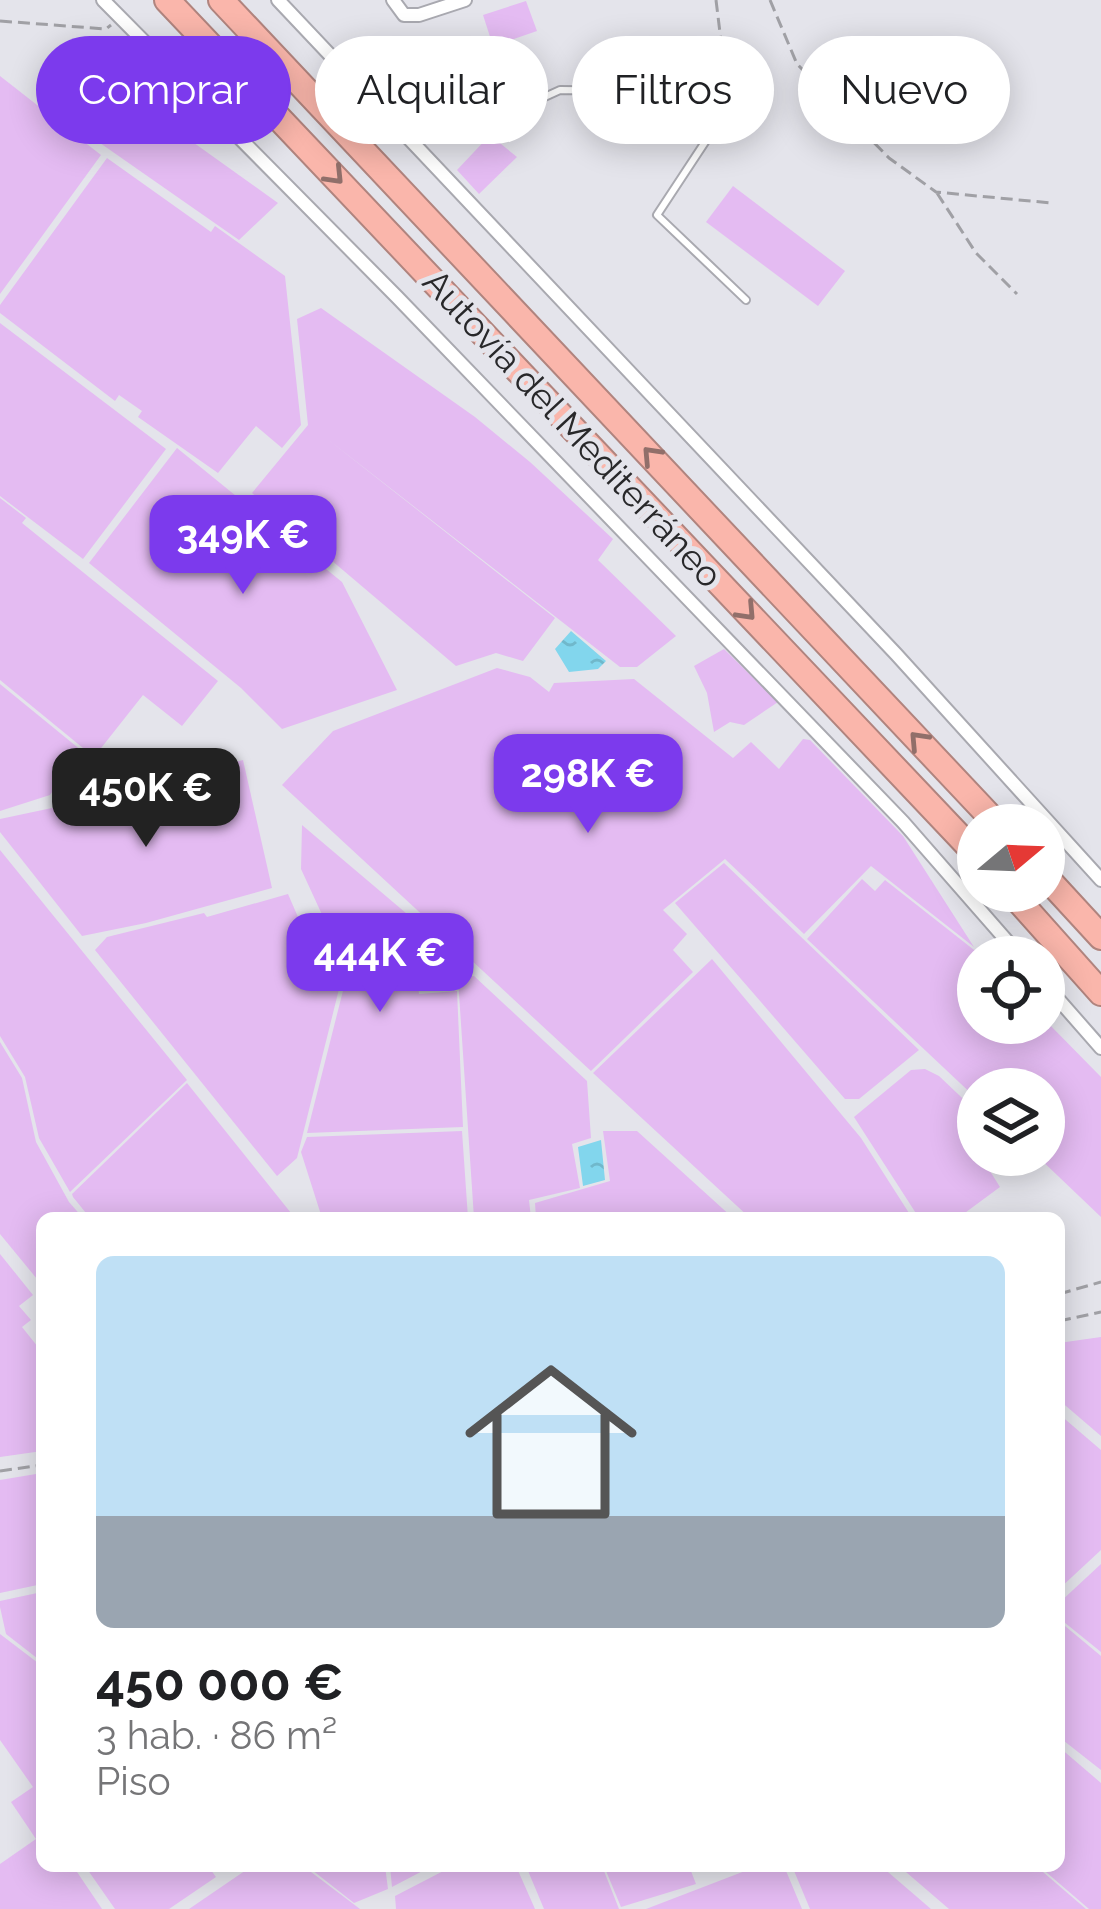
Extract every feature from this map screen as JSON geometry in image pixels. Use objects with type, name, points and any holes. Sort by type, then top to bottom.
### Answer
[{"type":"highway","name":"Autovía del Mediterráneo","points":[[167,0],[957,834]]},
{"type":"highway","name":"Autovía del Mediterráneo","points":[[221,0],[256,36]]},
{"type":"highway","points":[[232,0],[260,36]]},
{"type":"highway","name":"Autovía del Mediterráneo","points":[[291,73],[978,804]]},
{"type":"highway","points":[[1065,898],[1101,937]]},
{"type":"highway","points":[[1029,912],[1101,992]]},
{"type":"street","points":[[103,0],[903,821],[1003,936]]},
{"type":"street","points":[[278,0],[896,653],[1101,880]]},
{"type":"street","points":[[393,0],[404,15],[465,0]]},
{"type":"street","points":[[1065,1007],[1101,1048]]},
{"type":"lane","points":[[704,144],[657,214],[746,300]]},
{"type":"path","points":[[716,0],[721,36]]},
{"type":"path","points":[[770,0],[797,64],[889,158],[936,192],[976,253],[1017,294]]},
{"type":"path","points":[[0,21],[106,29],[120,17]]},
{"type":"path","points":[[936,192],[1051,203]]},
{"type":"path","points":[[1065,1292],[1101,1282]]},
{"type":"path","points":[[1065,1320],[1101,1312]]},
{"type":"path","points":[[0,1471],[36,1466]]},
{"type":"water","points":[[571,631],[606,661],[598,669],[569,672],[555,649]]},
{"type":"water","points":[[450,956],[455,962],[456,987],[421,990],[420,965]]},
{"type":"water","points":[[601,1140],[605,1180],[583,1186],[578,1147]]},
{"type":"building","points":[[526,1],[537,31],[490,36],[483,15]]},
{"type":"building","points":[[0,76],[36,104],[36,144],[87,144],[101,155],[0,294]]},
{"type":"building","points":[[101,144],[195,144],[278,203],[239,240]]},
{"type":"building","points":[[482,144],[501,144],[517,157],[479,194],[457,170]]},
{"type":"building","points":[[107,158],[211,232],[215,226],[285,276],[301,425],[282,448],[256,426],[218,473],[138,417],[142,411],[119,395],[115,401],[0,313],[0,305]]},
{"type":"building","points":[[733,186],[845,271],[818,306],[706,222]]},
{"type":"building","points":[[321,308],[475,417],[530,462],[613,539],[598,560],[676,636],[637,667],[620,667],[326,438],[555,618],[523,661],[496,653],[456,666],[252,493],[308,425],[297,319]]},
{"type":"building","points":[[0,323],[166,449],[83,559],[0,496]]},
{"type":"building","points":[[177,448],[342,582],[397,690],[282,729],[241,688],[89,563]]},
{"type":"building","points":[[0,498],[26,518],[22,523],[218,681],[182,726],[143,695],[94,757],[0,680]]},
{"type":"building","points":[[724,649],[778,702],[744,725],[730,722],[714,732],[707,693],[694,666]]},
{"type":"building","points":[[497,668],[530,677],[549,692],[554,683],[634,679],[733,758],[751,742],[779,769],[803,739],[810,740],[903,836],[967,936],[960,936],[871,866],[804,934],[725,859],[663,910],[687,934],[673,950],[693,972],[591,1071],[282,785],[333,731]]},
{"type":"building","points":[[0,684],[82,751],[50,795],[0,811]]},
{"type":"building","points":[[243,760],[272,888],[82,936],[0,832],[0,819]]},
{"type":"building","points":[[302,825],[413,919],[407,973],[417,975],[419,994],[457,991],[463,1127],[307,1133],[348,971],[301,869]]},
{"type":"building","points":[[0,850],[187,1080],[70,1192],[39,1138],[25,1077],[0,1036]]},
{"type":"building","points":[[724,863],[919,1050],[859,1099],[845,1099],[675,903]]},
{"type":"building","points":[[862,879],[875,891],[885,880],[957,937],[957,1044],[1065,1044],[1065,1040],[1101,1077],[1101,1217],[1058,1176],[1065,1176],[1065,1068],[957,1068],[957,1080],[807,939]]},
{"type":"building","points":[[288,894],[321,970],[342,969],[343,973],[297,1158],[277,1176],[95,950],[107,937],[204,913],[207,917]]},
{"type":"building","points":[[712,959],[861,1138],[908,1212],[744,1212],[593,1073]]},
{"type":"building","points":[[474,976],[587,1081],[591,1138],[572,1144],[580,1188],[529,1200],[530,1212],[474,1212],[458,979]]},
{"type":"building","points":[[0,1042],[22,1078],[36,1142],[78,1212],[36,1212],[36,1278],[0,1234]]},
{"type":"building","points":[[925,1069],[957,1093],[957,1176],[993,1176],[1000,1187],[966,1212],[915,1212],[854,1117],[911,1070]]},
{"type":"building","points":[[187,1083],[290,1212],[85,1212],[72,1194]]},
{"type":"building","points":[[462,1131],[468,1212],[320,1212],[301,1152],[307,1137]]},
{"type":"building","points":[[603,1131],[637,1131],[726,1212],[536,1212],[535,1203],[610,1181]]},
{"type":"building","points":[[0,1254],[33,1295],[19,1306],[31,1320],[22,1327],[36,1344],[36,1452],[0,1457]]},
{"type":"building","points":[[1101,1337],[1101,1436],[1065,1405],[1065,1342]]},
{"type":"building","points":[[1065,1419],[1101,1450],[1101,1550],[1065,1583]]},
{"type":"building","points":[[36,1474],[36,1585],[0,1593],[0,1480]]},
{"type":"building","points":[[1101,1564],[1101,1652],[1065,1623],[1065,1597]]},
{"type":"building","points":[[36,1593],[36,1657],[6,1634],[0,1601]]},
{"type":"building","points":[[1065,1626],[1101,1656],[1101,1770],[1065,1742]]},
{"type":"building","points":[[0,1634],[36,1661],[36,1839],[11,1802],[33,1787],[0,1740]]},
{"type":"building","points":[[1065,1752],[1101,1783],[1101,1909],[1089,1909],[1046,1872],[1065,1872]]},
{"type":"building","points":[[36,1839],[36,1872],[77,1872],[102,1909],[0,1909],[0,1864]]},
{"type":"building","points":[[89,1872],[212,1872],[216,1877],[169,1909],[115,1909]]},
{"type":"building","points":[[243,1872],[311,1872],[360,1909],[189,1909]]},
{"type":"building","points":[[315,1872],[386,1872],[388,1889],[354,1903]]},
{"type":"building","points":[[391,1872],[421,1872],[392,1887]]},
{"type":"building","points":[[441,1872],[519,1872],[535,1909],[396,1909],[395,1896]]},
{"type":"building","points":[[529,1872],[604,1872],[619,1909],[544,1909]]},
{"type":"building","points":[[606,1872],[691,1872],[696,1884],[621,1907]]},
{"type":"building","points":[[742,1872],[787,1872],[802,1909],[646,1909]]},
{"type":"building","points":[[795,1872],[888,1872],[931,1909],[810,1909]]},
{"type":"building","points":[[906,1872],[1043,1872],[1086,1909],[949,1909]]}]
